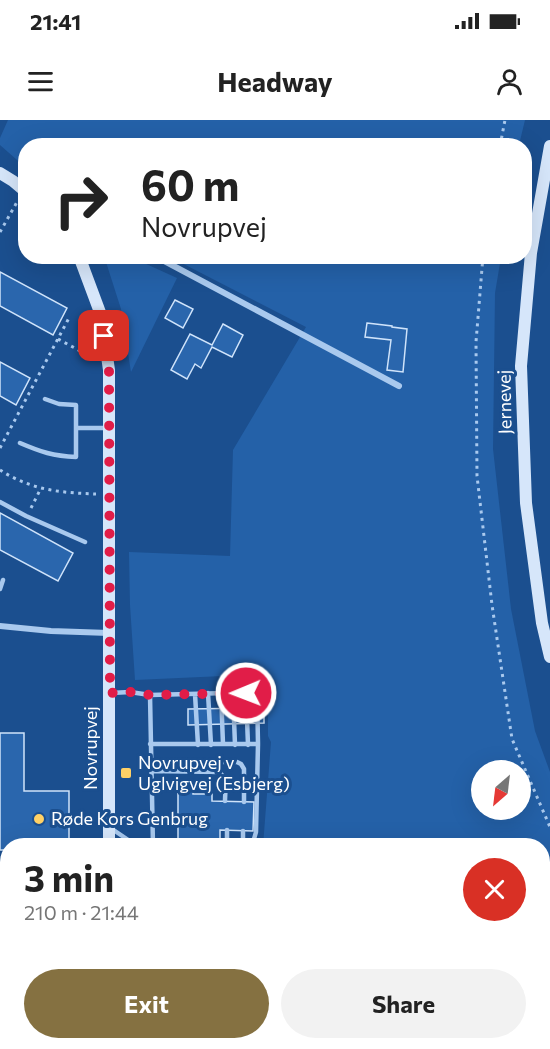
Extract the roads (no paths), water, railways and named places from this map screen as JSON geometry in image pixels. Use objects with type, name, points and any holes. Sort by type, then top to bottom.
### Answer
[{"type":"street","name":"Jernevej","points":[[532,247],[550,146]]},
{"type":"street","points":[[0,173],[18,186]]},
{"type":"street","name":"Novrupvej","points":[[84,264],[101,315],[109,370],[109,838]]},
{"type":"street","points":[[170,264],[399,386]]},
{"type":"street","name":"Jernevej","points":[[530,264],[521,366],[526,503],[542,623],[550,657]]},
{"type":"street","points":[[0,626],[109,633]]},
{"type":"lane","points":[[20,443],[40,452],[76,457],[76,405],[58,404],[45,399]]},
{"type":"lane","points":[[76,428],[109,428]]},
{"type":"lane","points":[[0,502],[85,542]]},
{"type":"lane","points":[[0,589],[3,580]]},
{"type":"lane","points":[[110,693],[130,692],[150,695],[264,692]]},
{"type":"lane","points":[[208,693],[211,745]]},
{"type":"lane","points":[[221,693],[223,744]]},
{"type":"lane","points":[[233,693],[235,745]]},
{"type":"lane","points":[[246,693],[248,745]]},
{"type":"lane","points":[[254,838],[258,744],[257,693]]},
{"type":"lane","points":[[195,694],[198,744]]},
{"type":"lane","points":[[150,695],[153,838]]},
{"type":"lane","points":[[150,744],[258,744]]},
{"type":"lane","points":[[151,762],[237,762],[242,764],[244,802]]},
{"type":"lane","points":[[152,771],[219,772],[225,779],[225,801]]},
{"type":"lane","points":[[109,827],[125,838]]},
{"type":"lane","points":[[227,830],[227,838]]},
{"type":"lane","points":[[243,831],[243,838]]},
{"type":"place","name":"Novrupvej v Uglvigvej (Esbjerg)","points":[[126,773]]},
{"type":"place","name":"Røde Kors Genbrug","points":[[39,819]]}]
